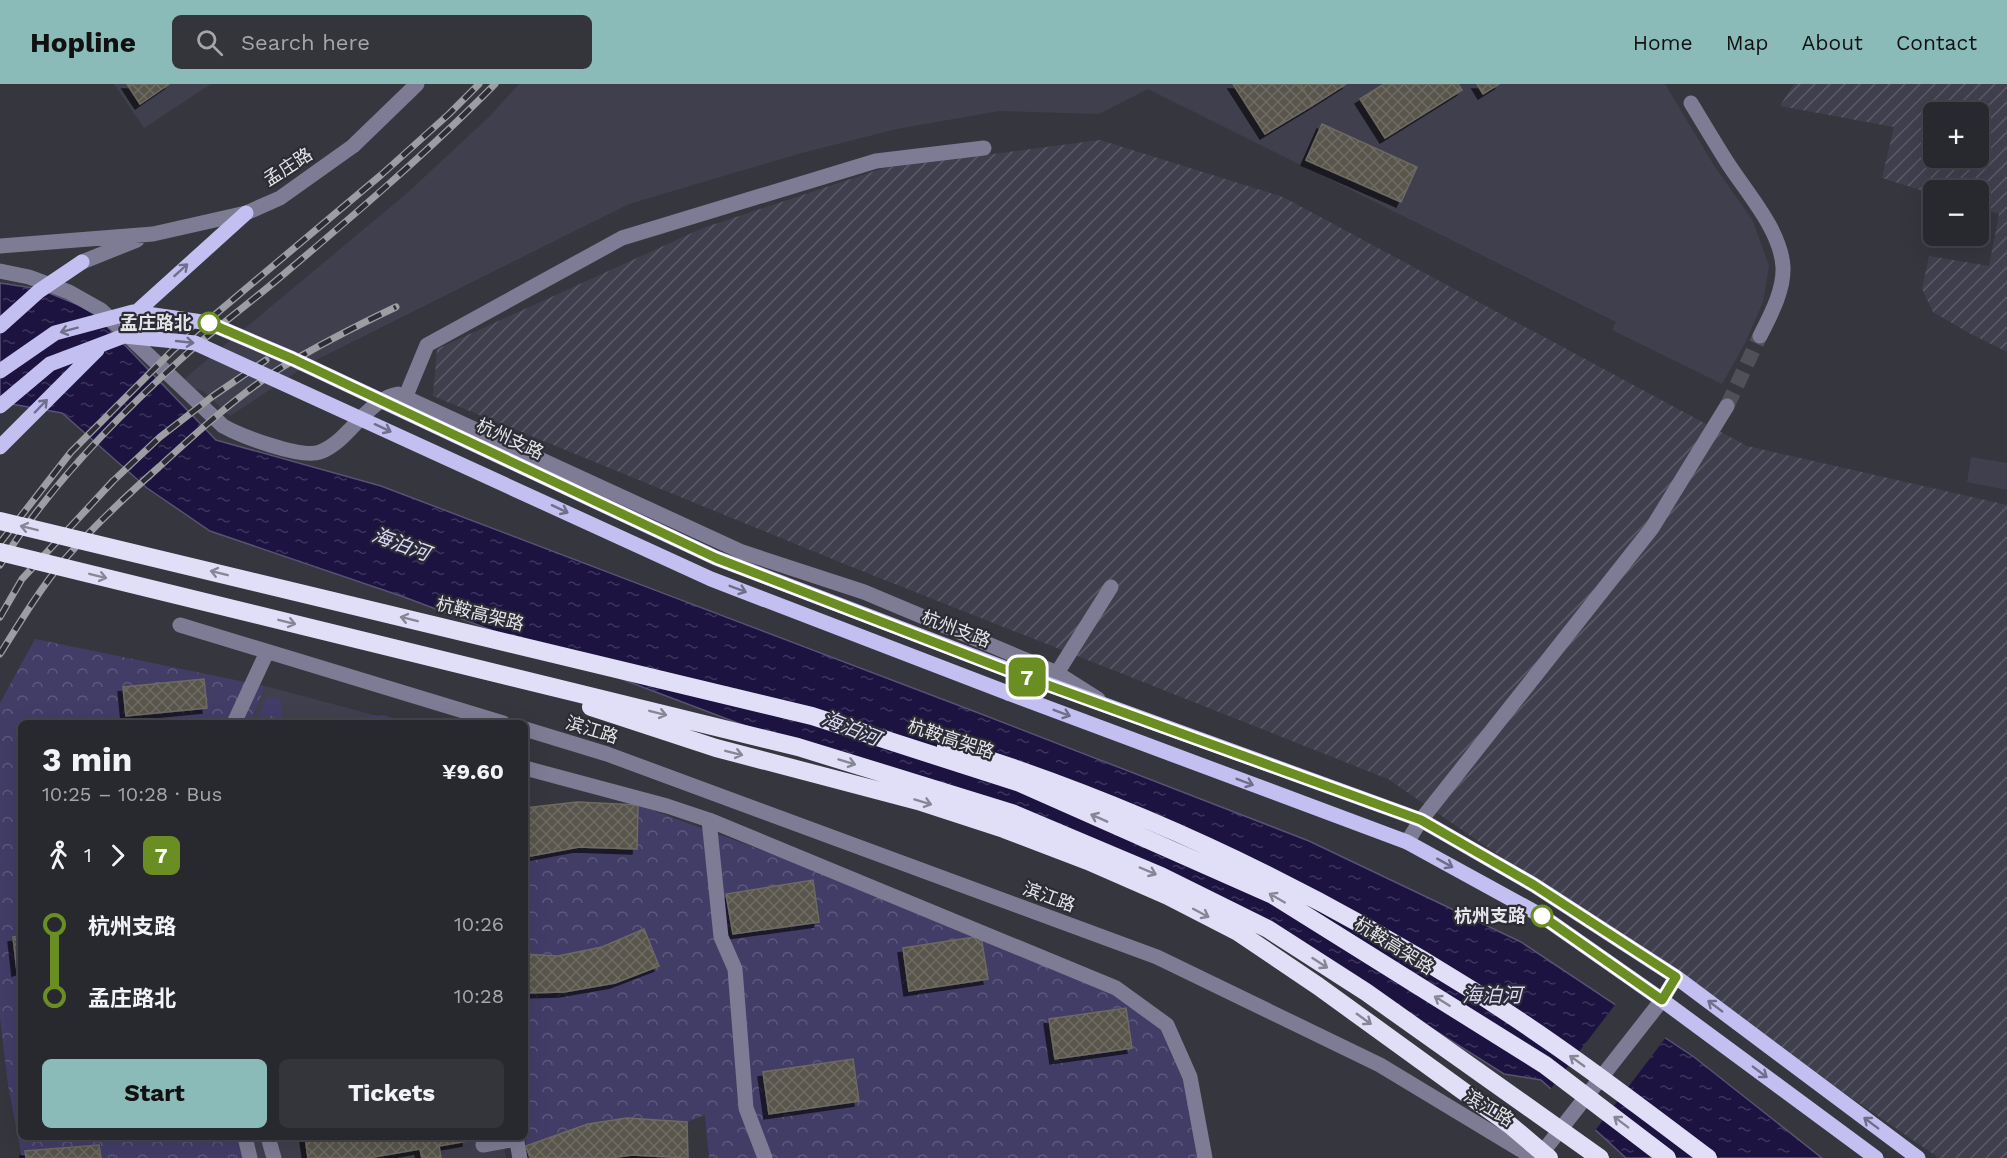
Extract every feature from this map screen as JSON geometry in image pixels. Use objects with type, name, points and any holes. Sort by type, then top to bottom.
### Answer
[{"type":"highway","name":"杭鞍高架路","points":[[0,520],[812,716],[1020,783],[1273,895],[1545,1065],[1667,1158]]},
{"type":"highway","points":[[0,552],[798,747],[1012,813],[1161,876],[1268,929],[1336,973],[1600,1158]]},
{"type":"highway","points":[[458,664],[716,748],[929,804],[1078,857],[1168,896],[1238,933],[1318,986],[1509,1125],[1545,1154]]},
{"type":"highway","points":[[772,706],[916,737],[1003,764],[1078,790],[1174,831],[1278,880],[1349,918],[1472,990],[1565,1053],[1708,1158]]},
{"type":"main road","points":[[0,447],[148,301],[246,213]]},
{"type":"main road","points":[[0,326],[39,291],[82,262]]},
{"type":"main road","name":"杭州支路","points":[[0,371],[55,333],[133,312],[209,323],[293,359],[716,558],[1017,674],[1421,820],[1534,885],[1676,977],[1918,1158]]},
{"type":"main road","points":[[0,406],[50,364],[124,336],[195,343],[711,579],[1407,842],[1542,916],[1662,1000],[1876,1158]]},
{"type":"street","name":"孟庄路","points":[[153,234],[246,213],[280,198],[353,146],[417,84]]},
{"type":"street","points":[[1691,103],[1777,241],[1783,268],[1777,302],[1760,336]]},
{"type":"street","points":[[405,398],[427,345],[622,238],[876,161],[984,148]]},
{"type":"street","points":[[0,246],[153,234]]},
{"type":"street","points":[[82,262],[153,234]]},
{"type":"street","points":[[0,271],[69,292],[101,310],[223,426],[238,435],[301,453],[318,453],[334,445],[386,396],[398,394],[742,552],[864,592],[1057,673],[1111,708]]},
{"type":"street","points":[[1407,842],[1421,820],[1652,528],[1728,406]]},
{"type":"street","points":[[1057,673],[1111,587]]},
{"type":"street","points":[[180,625],[493,720]]},
{"type":"street","points":[[235,720],[267,652]]},
{"type":"street","name":"滨江路","points":[[528,730],[607,754],[1157,957],[1380,1065],[1534,1158]]},
{"type":"street","points":[[528,769],[667,806],[709,820],[1116,988],[1167,1025],[1190,1077],[1205,1158]]},
{"type":"street","points":[[709,820],[721,937],[735,969],[746,1108],[765,1158]]},
{"type":"street","points":[[1545,1154],[1662,1000],[1676,977]]},
{"type":"street","points":[[246,1140],[250,1158]]},
{"type":"street","points":[[269,1140],[274,1158]]},
{"type":"street","points":[[483,1147],[509,1140]]},
{"type":"street","points":[[516,1140],[520,1158]]},
{"type":"shaded area","points":[[114,84],[211,84],[144,128]]},
{"type":"shaded area","points":[[519,84],[1665,84],[1715,167],[1753,221],[1769,266],[1763,302],[1745,343],[1722,384],[1612,330],[1616,322],[1148,89],[1099,114],[999,111],[897,129],[798,154],[629,204],[312,362],[230,416],[203,391],[189,387],[184,379],[406,194],[490,116]]},
{"type":"shaded area","points":[[1794,84],[2007,84],[2007,352],[1933,312],[1922,289],[1929,256],[1989,266],[1999,214],[1989,211],[1989,180],[1923,180],[1923,191],[1882,178],[1894,127],[1780,106]]},
{"type":"shaded area","points":[[1100,140],[1283,197],[1747,446],[2007,505],[2007,1158],[1939,1158],[1388,779],[847,565],[433,396],[437,349],[703,228],[884,168]]},
{"type":"shaded area","points":[[1971,457],[2007,463],[2007,490],[1967,482]]},
{"type":"shaded area","points":[[265,686],[393,720],[252,720]]},
{"type":"shaded area","points":[[252,1140],[503,1140],[506,1158],[255,1158]]},
{"type":"green space","points":[[35,639],[265,686],[252,720],[18,720],[18,1137],[8,1085],[0,1017],[0,703]]},
{"type":"green space","points":[[267,697],[280,697],[283,720],[258,720]]},
{"type":"green space","points":[[383,715],[400,720],[342,720]]},
{"type":"green space","points":[[638,805],[841,879],[1116,988],[1167,1025],[1190,1077],[1203,1158],[709,1158],[705,1115],[687,1122],[627,1118],[588,1124],[526,1146],[526,1140],[528,1140],[528,991],[564,992],[615,983],[659,965],[644,929],[601,947],[558,956],[528,954],[528,856]]},
{"type":"green space","points":[[19,1140],[252,1140],[255,1158],[22,1158]]},
{"type":"water","name":"海泊河","points":[[0,283],[39,289],[91,310],[216,440],[381,486],[976,712],[1309,841],[1521,942],[1694,1057],[1822,1158],[1626,1158],[1541,1080],[1504,1074],[1336,968],[1122,868],[404,597],[210,531],[147,488],[62,413],[0,402]]},
{"type":"pier","points":[[1617,1002],[1667,1036],[1594,1132],[1549,1091]]},
{"type":"building","points":[[127,84],[169,84],[140,104]]},
{"type":"building","points":[[1233,84],[1300,84],[1313,105],[1265,134]]},
{"type":"building","points":[[1300,84],[1346,84],[1313,105]]},
{"type":"building","points":[[1384,84],[1458,84],[1462,90],[1385,138],[1360,99]]},
{"type":"building","points":[[1477,84],[1499,84],[1483,94]]},
{"type":"building","points":[[1322,124],[1417,167],[1401,202],[1306,160]]},
{"type":"building","points":[[204,679],[207,708],[126,716],[123,687]]},
{"type":"building","points":[[577,802],[638,805],[637,849],[579,847],[528,856],[528,808]]},
{"type":"building","points":[[813,880],[819,922],[733,934],[726,894]]},
{"type":"building","points":[[644,929],[659,966],[615,983],[564,992],[528,993],[528,954],[558,956],[602,947]]},
{"type":"building","points":[[18,936],[17,971],[13,937]]},
{"type":"building","points":[[981,936],[988,979],[909,991],[903,948]]},
{"type":"building","points":[[1126,1008],[1132,1048],[1055,1059],[1049,1019]]},
{"type":"building","points":[[853,1059],[859,1101],[769,1114],[763,1072]]},
{"type":"building","points":[[627,1118],[687,1122],[688,1158],[632,1155],[610,1158],[530,1158],[526,1146],[588,1124]]},
{"type":"building","points":[[305,1140],[467,1140],[439,1146],[441,1158],[422,1158],[420,1149],[368,1158],[308,1158]]},
{"type":"building","points":[[99,1145],[101,1158],[26,1158],[25,1151]]},
{"type":"tunnel","points":[[1727,406],[1760,336]]},
{"type":"railway","points":[[0,543],[71,452],[173,350],[381,175],[479,84]]},
{"type":"railway","points":[[0,565],[18,537],[60,483],[131,406],[192,349],[389,184],[495,84]]},
{"type":"railway","points":[[0,654],[38,594],[64,560],[134,489],[202,428],[247,391],[279,369],[337,336],[396,307]]},
{"type":"railway","points":[[0,617],[22,579],[113,481],[160,437],[213,396],[266,360]]},
{"type":"bus line","name":"7","points":[[209,323],[293,359],[716,558],[1017,674],[1421,820],[1534,885],[1676,977],[1662,1000],[1542,916]]},
{"type":"place","name":"孟庄路北","points":[[209,323]]},
{"type":"place","name":"杭州支路","points":[[1542,916]]}]
